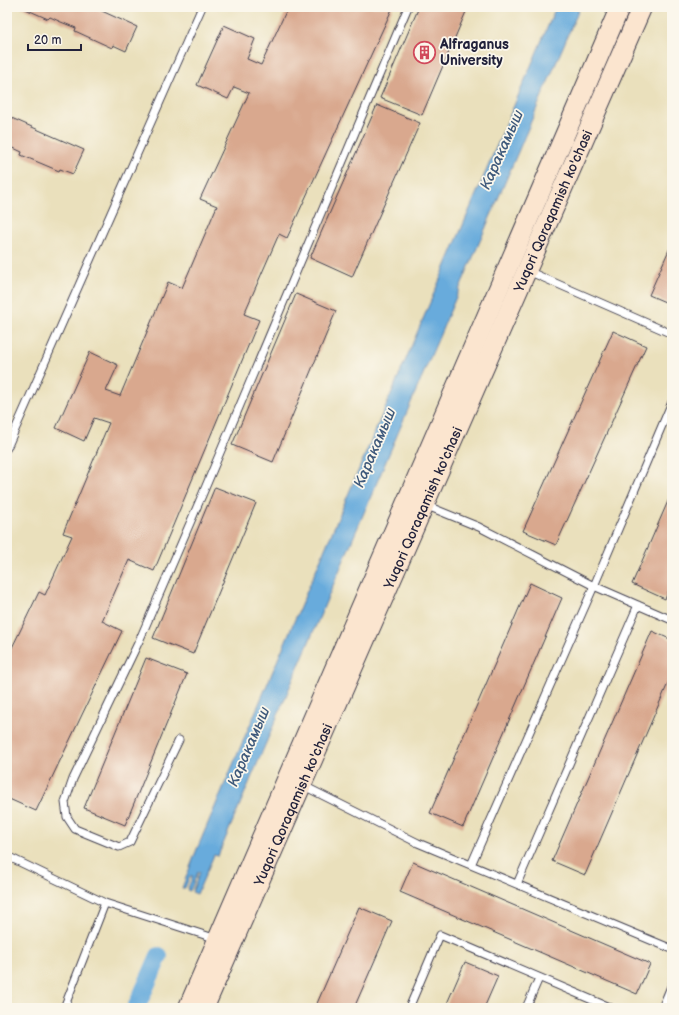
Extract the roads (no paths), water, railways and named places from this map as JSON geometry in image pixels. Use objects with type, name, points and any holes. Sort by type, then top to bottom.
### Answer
[{"type":"main road","name":"Yuqori Qoraqamish ko'chasi","points":[[518,267],[620,7]]},
{"type":"main road","name":"Yuqori Qoraqamish ko'chasi","points":[[204,1008],[225,942],[518,267],[642,7]]},
{"type":"main road","name":"Yuqori Qoraqamish ko'chasi","points":[[188,1008],[225,942]]},
{"type":"lane","points":[[7,448],[202,7]]},
{"type":"lane","points":[[179,740],[130,842],[119,847],[75,829],[67,818],[65,802],[73,779],[140,639],[204,493],[408,7]]},
{"type":"lane","points":[[518,267],[672,334]]},
{"type":"lane","points":[[471,865],[594,586],[672,402]]},
{"type":"lane","points":[[416,501],[479,527],[594,586],[672,620]]},
{"type":"lane","points":[[517,884],[638,605]]},
{"type":"lane","points":[[294,783],[418,844],[672,949]]},
{"type":"lane","points":[[7,856],[105,903],[225,942]]},
{"type":"lane","points":[[64,1008],[105,903]]},
{"type":"lane","points":[[409,1008],[440,935],[611,1008]]},
{"type":"lane","points":[[526,1008],[540,978]]},
{"type":"lane","points":[[662,1008],[672,984]]},
{"type":"water","points":[[556,7],[580,7],[218,856],[214,855],[197,894],[192,892],[200,872],[198,872],[190,891],[187,890],[193,876],[190,876],[185,888],[182,888],[197,849]]},
{"type":"waterway","name":"Каракамыш","points":[[136,1008],[159,956]]},
{"type":"place","name":"Alfraganus University","points":[[424,52]]}]
